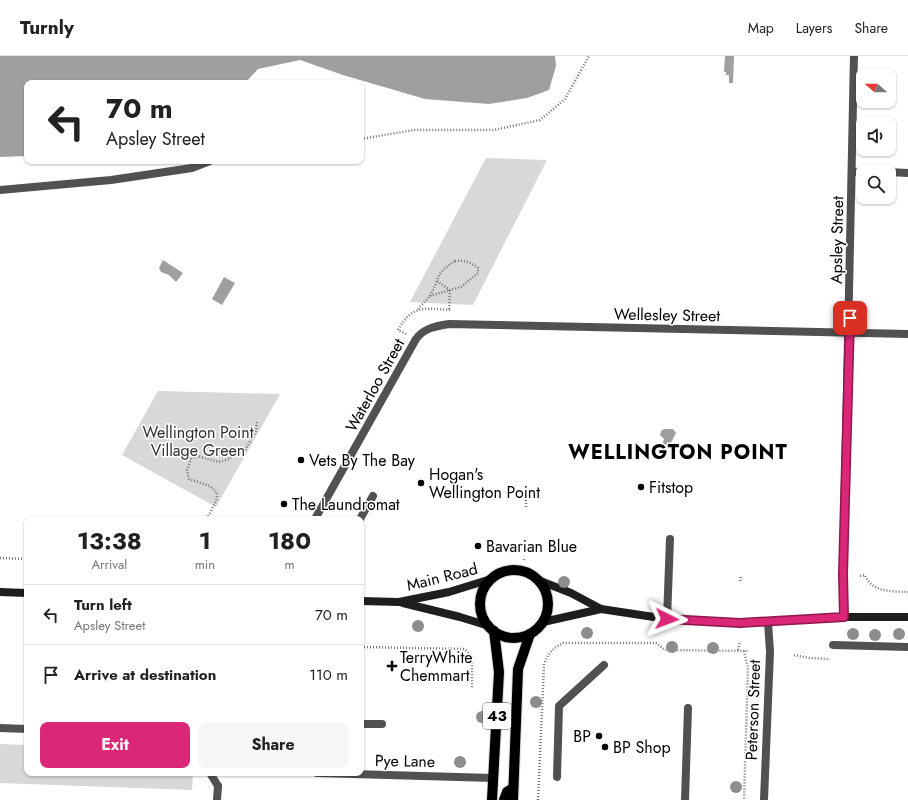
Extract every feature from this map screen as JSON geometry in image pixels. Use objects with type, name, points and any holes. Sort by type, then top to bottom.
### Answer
[{"type":"main road","points":[[491,579],[500,573],[510,570],[520,570],[530,574],[538,580],[571,593],[601,609],[667,619],[740,623],[844,617],[908,617]]},
{"type":"main road","name":"Main Road","points":[[399,602],[449,592],[491,579]]},
{"type":"main road","name":"43","points":[[491,579],[484,587],[480,608],[483,618],[491,629],[499,672],[492,800]]},
{"type":"main road","name":"43","points":[[513,800],[518,669],[522,653],[530,634],[542,622],[547,612],[548,600],[545,589],[538,580]]},
{"type":"main road","points":[[0,592],[24,593]]},
{"type":"main road","name":"Main Road","points":[[364,601],[399,602],[460,617],[491,629]]},
{"type":"main road","points":[[542,622],[601,609]]},
{"type":"main road","points":[[491,629],[504,636],[514,638],[530,634]]},
{"type":"main road","points":[[504,800],[507,792],[513,788]]},
{"type":"street","name":"Apsley Street","points":[[844,617],[843,574],[850,333],[854,56]]},
{"type":"street","points":[[0,190],[141,176],[192,168],[202,164]]},
{"type":"street","points":[[896,172],[908,173]]},
{"type":"street","name":"Wellesley Street","points":[[427,329],[449,324],[908,334]]},
{"type":"street","name":"Waterloo Street","points":[[317,516],[420,333],[427,329]]},
{"type":"street","points":[[362,516],[373,496]]},
{"type":"street","points":[[667,619],[670,539]]},
{"type":"street","name":"Peterson Street","points":[[764,800],[770,652],[768,622]]},
{"type":"street","points":[[833,646],[908,647]]},
{"type":"street","points":[[556,776],[559,706],[604,665]]},
{"type":"street","points":[[685,800],[688,708]]},
{"type":"street","points":[[364,724],[382,724]]},
{"type":"street","points":[[0,728],[24,729]]},
{"type":"street","name":"Pye Lane","points":[[364,774],[493,778]]},
{"type":"street","points":[[212,776],[218,786],[217,800]]},
{"type":"path","points":[[364,138],[414,130],[494,130],[540,120],[565,99],[589,56]]},
{"type":"path","points":[[417,310],[430,296],[440,274],[455,261],[468,262],[478,268],[478,273],[470,282],[461,287],[430,296]]},
{"type":"path","points":[[437,281],[450,290]]},
{"type":"path","points":[[449,310],[450,290]]},
{"type":"path","points":[[208,516],[217,499],[217,493],[210,486],[189,479],[187,470],[191,459],[198,456],[219,462],[229,460],[235,453],[244,452],[256,431],[258,422]]},
{"type":"path","points":[[526,486],[526,507]]},
{"type":"path","points":[[0,558],[24,559]]},
{"type":"path","points":[[860,576],[865,575],[867,581],[874,587],[882,590],[908,592]]},
{"type":"path","points":[[740,576],[740,581]]},
{"type":"path","points":[[738,650],[740,641]]},
{"type":"path","points":[[538,800],[544,665],[546,657],[554,647],[564,643],[626,642],[656,643],[665,650],[749,650]]},
{"type":"path","points":[[364,647],[464,649],[472,656],[472,688]]},
{"type":"path","points":[[744,651],[748,668],[744,800]]},
{"type":"green space","points":[[486,158],[547,160],[473,305],[410,302]]},
{"type":"green space","name":"Wellington Point Village Green","points":[[158,391],[280,394],[216,507],[122,455]]},
{"type":"green space","points":[[0,744],[24,745],[24,776],[193,776],[192,790],[0,783]]},
{"type":"shaded area","points":[[0,56],[555,56],[556,66],[549,90],[527,98],[489,104],[425,99],[343,75],[300,60],[258,69],[248,80],[24,80],[24,156],[0,157]]},
{"type":"shaded area","points":[[725,56],[734,56],[733,83],[729,83],[729,75],[726,75],[726,72],[724,72]]},
{"type":"shaded area","points":[[163,260],[183,273],[176,282],[169,275],[161,272],[159,268]]},
{"type":"shaded area","points":[[224,277],[235,283],[222,305],[212,299]]},
{"type":"shaded area","points":[[664,429],[673,429],[676,433],[667,450],[663,451],[661,449],[664,439],[660,435],[661,431]]},
{"type":"place","name":"Vets By The Bay","points":[[301,460]]},
{"type":"place","name":"Hogan's Wellington Point","points":[[421,483]]},
{"type":"place","name":"Fitstop","points":[[641,487]]},
{"type":"place","name":"The Laundromat","points":[[284,504]]},
{"type":"place","name":"Bavarian Blue","points":[[478,546]]},
{"type":"place","name":"TerryWhite Chemmart","points":[[392,666]]},
{"type":"place","name":"BP","points":[[599,736]]},
{"type":"place","name":"BP Shop","points":[[605,747]]},
{"type":"district","name":"WELLINGTON POINT","points":[[678,452]]},
{"type":"route","points":[[667,619],[740,623],[844,617],[843,574],[850,318]]}]
